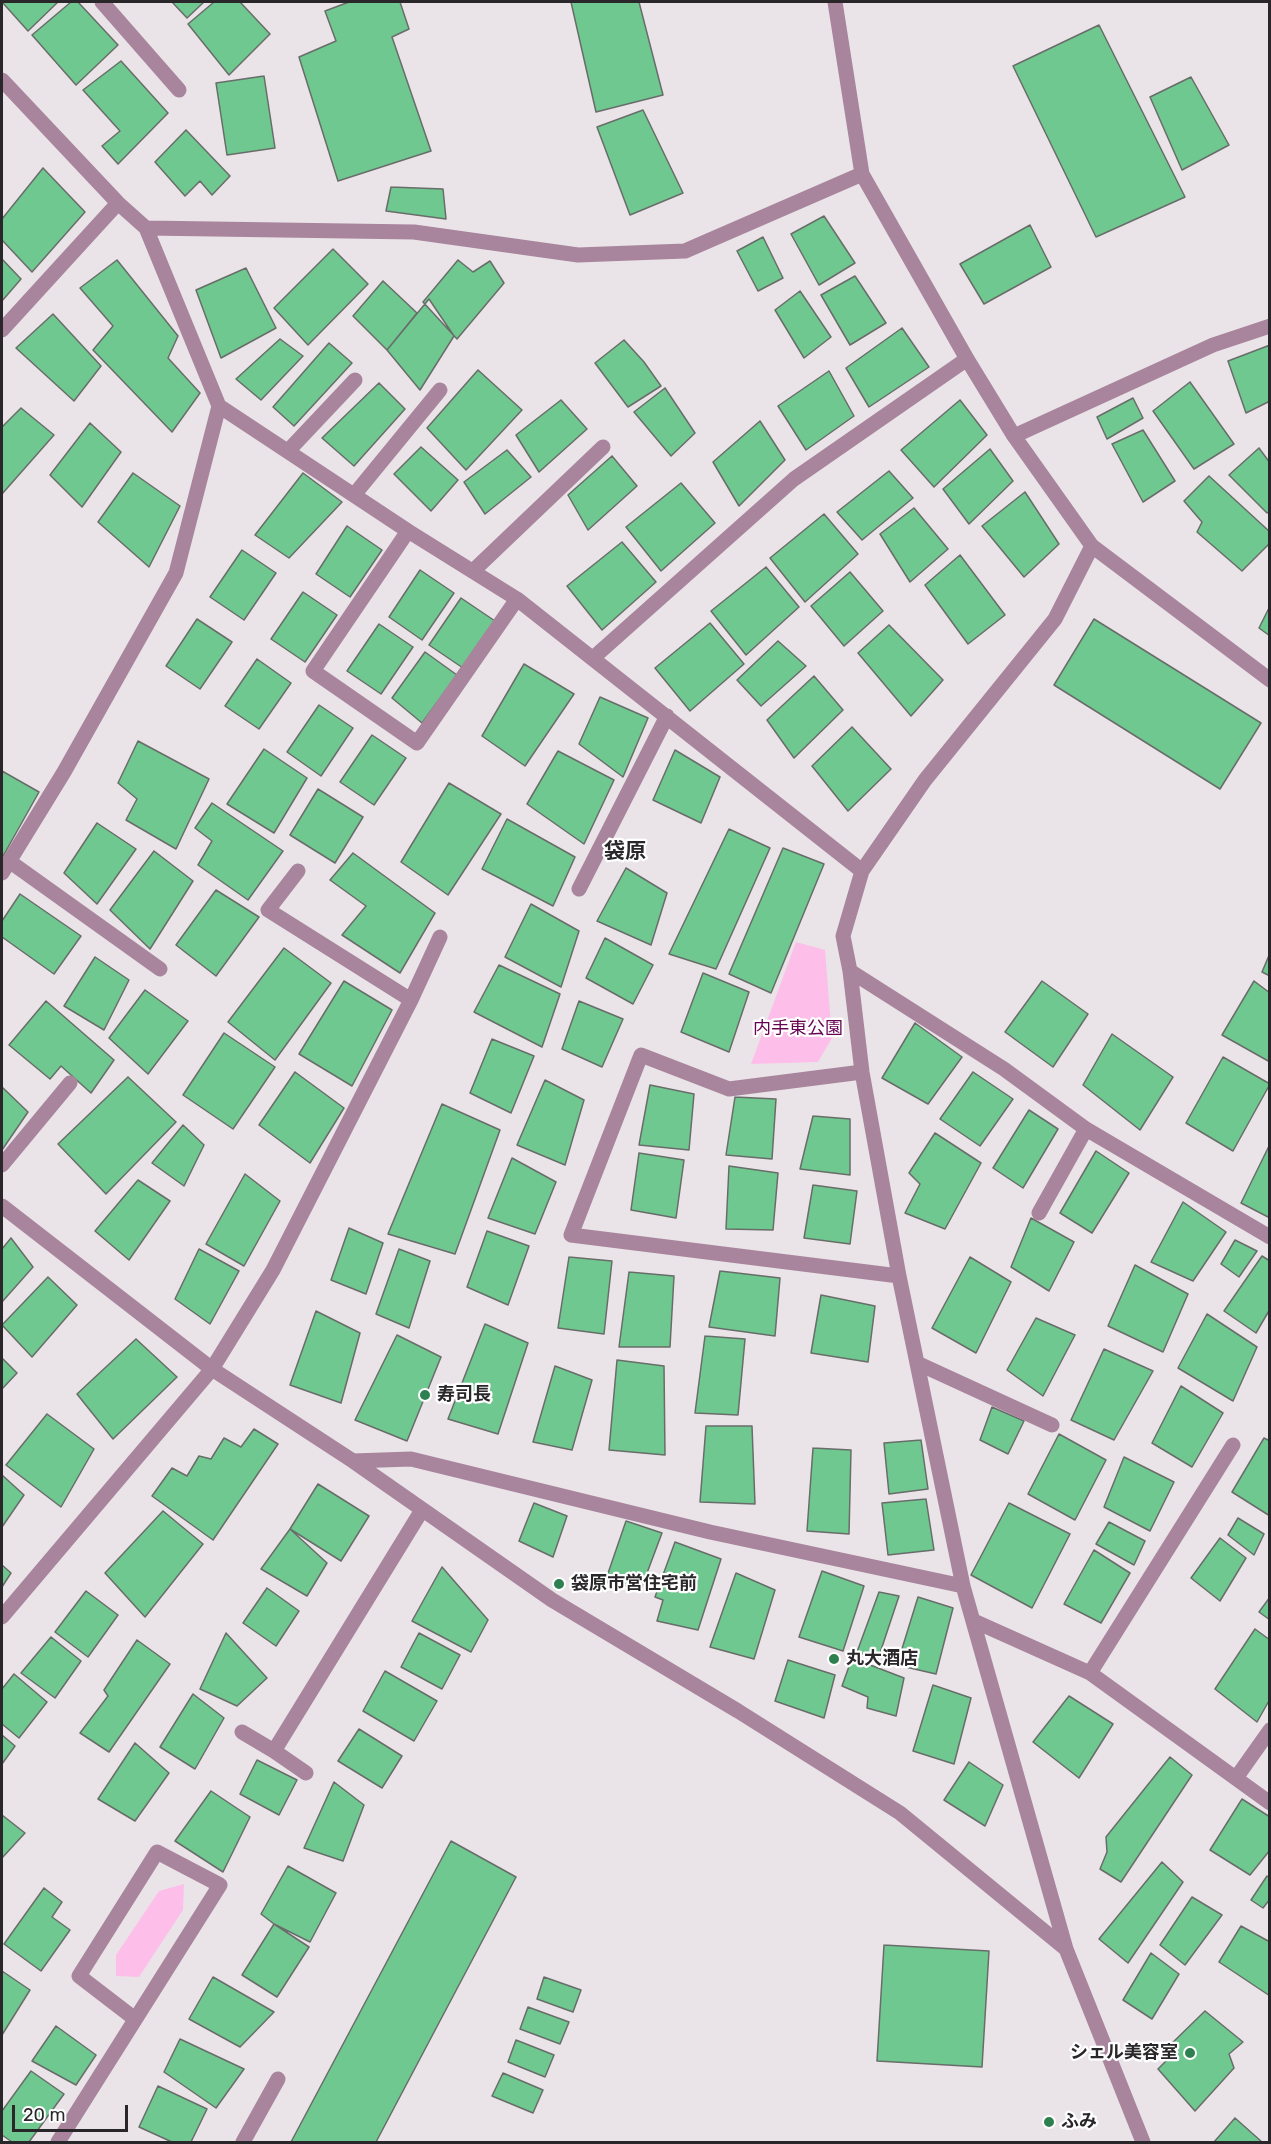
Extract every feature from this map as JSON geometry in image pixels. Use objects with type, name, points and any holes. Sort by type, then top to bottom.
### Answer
[{"type":"street","points":[[102,2],[179,90]]},
{"type":"street","points":[[835,2],[861,174],[1014,436],[1092,546],[1269,680]]},
{"type":"street","points":[[2,80],[118,202],[146,228],[219,406],[408,531],[517,599],[862,872]]},
{"type":"street","points":[[146,228],[414,232],[578,255],[685,251],[861,174]]},
{"type":"street","points":[[2,330],[118,202]]},
{"type":"street","points":[[1014,436],[1213,345],[1269,326]]},
{"type":"street","points":[[593,658],[794,479],[968,359]]},
{"type":"street","points":[[288,451],[355,380]]},
{"type":"street","points":[[354,495],[440,390]]},
{"type":"street","points":[[160,969],[5,867],[64,772],[176,573],[219,406]]},
{"type":"street","points":[[473,571],[603,447]]},
{"type":"street","points":[[408,531],[313,671],[417,743],[517,599]]},
{"type":"street","points":[[1092,546],[1055,619],[925,780],[862,872],[843,936],[850,971],[862,1072],[899,1276],[963,1586],[1066,1949],[1143,2142]]},
{"type":"street","points":[[579,890],[667,716]]},
{"type":"street","points":[[298,871],[268,910],[411,1000]]},
{"type":"street","points":[[2,1617],[212,1369],[273,1270],[411,1000],[440,937]]},
{"type":"street","points":[[850,971],[1004,1069],[1086,1129],[1269,1237]]},
{"type":"street","points":[[862,1072],[729,1089],[640,1055],[571,1234],[899,1276]]},
{"type":"street","points":[[2,1165],[70,1083]]},
{"type":"street","points":[[1039,1213],[1086,1129]]},
{"type":"street","points":[[2,1206],[212,1369],[353,1461],[552,1600],[738,1711],[900,1813],[1066,1949]]},
{"type":"street","points":[[917,1363],[1052,1425]]},
{"type":"street","points":[[1090,1673],[1233,1445]]},
{"type":"street","points":[[353,1461],[411,1459],[710,1532],[963,1586]]},
{"type":"street","points":[[274,1752],[422,1510]]},
{"type":"street","points":[[974,1621],[1090,1673],[1269,1803]]},
{"type":"street","points":[[1236,1778],[1269,1730]]},
{"type":"street","points":[[242,1732],[306,1773]]},
{"type":"street","points":[[58,2142],[220,1886],[157,1852],[79,1976],[135,2019]]},
{"type":"street","points":[[243,2142],[278,2079]]},
{"type":"green space","name":"内手東公園","points":[[796,942],[825,950],[832,1038],[818,1062],[751,1064]]},
{"type":"green space","points":[[184,1884],[183,1910],[139,1977],[116,1976],[116,1955],[159,1891]]},
{"type":"building","points":[[2,2],[58,2],[28,31]]},
{"type":"building","points":[[71,2],[78,2],[118,45],[76,85],[32,35]]},
{"type":"building","points":[[172,2],[204,2],[187,18]]},
{"type":"building","points":[[214,2],[240,2],[270,34],[229,75],[188,24]]},
{"type":"building","points":[[349,2],[400,2],[409,29],[392,37],[431,151],[338,181],[299,57],[336,41],[325,11]]},
{"type":"building","points":[[571,2],[639,2],[663,95],[596,112]]},
{"type":"building","points":[[1099,25],[1185,197],[1096,237],[1013,66]]},
{"type":"building","points":[[121,61],[168,113],[118,164],[102,146],[120,131],[83,90]]},
{"type":"building","points":[[264,76],[275,148],[227,155],[216,83]]},
{"type":"building","points":[[1191,77],[1229,145],[1182,170],[1150,97]]},
{"type":"building","points":[[643,110],[683,193],[630,215],[597,127]]},
{"type":"building","points":[[186,130],[230,176],[212,195],[200,181],[185,196],[155,162]]},
{"type":"building","points":[[43,168],[85,212],[32,272],[2,240],[2,219]]},
{"type":"building","points":[[391,187],[443,189],[446,219],[386,211]]},
{"type":"building","points":[[824,216],[855,263],[819,285],[791,234]]},
{"type":"building","points":[[1030,225],[1051,267],[984,304],[960,264]]},
{"type":"building","points":[[763,237],[783,278],[758,291],[737,251]]},
{"type":"building","points":[[333,249],[368,284],[308,345],[274,308]]},
{"type":"building","points":[[2,259],[21,279],[2,301]]},
{"type":"building","points":[[117,260],[178,336],[168,358],[200,393],[172,432],[93,350],[113,326],[80,288]]},
{"type":"building","points":[[458,260],[473,272],[490,261],[504,283],[457,339],[423,302]]},
{"type":"building","points":[[246,268],[276,328],[221,358],[196,290]]},
{"type":"building","points":[[855,276],[886,323],[850,345],[821,295]]},
{"type":"building","points":[[383,281],[417,313],[387,350],[353,316]]},
{"type":"building","points":[[800,291],[831,337],[804,358],[775,310]]},
{"type":"building","points":[[429,299],[454,336],[420,390],[387,350]]},
{"type":"building","points":[[53,314],[101,366],[74,401],[16,348]]},
{"type":"building","points":[[902,328],[929,367],[869,407],[846,368]]},
{"type":"building","points":[[280,339],[303,356],[261,400],[236,379]]},
{"type":"building","points":[[624,340],[661,386],[628,407],[595,363]]},
{"type":"building","points":[[329,343],[352,363],[294,426],[273,407]]},
{"type":"building","points":[[1270,345],[1270,401],[1246,413],[1228,361]]},
{"type":"building","points":[[478,370],[522,410],[466,470],[427,428]]},
{"type":"building","points":[[829,371],[854,416],[806,450],[778,406]]},
{"type":"building","points":[[1190,382],[1234,444],[1194,469],[1153,411]]},
{"type":"building","points":[[379,383],[405,409],[354,466],[322,438]]},
{"type":"building","points":[[665,388],[695,433],[671,456],[634,412]]},
{"type":"building","points":[[1133,398],[1143,418],[1107,439],[1097,417]]},
{"type":"building","points":[[561,400],[587,429],[539,472],[516,435]]},
{"type":"building","points":[[960,400],[987,435],[934,487],[901,450]]},
{"type":"building","points":[[21,408],[54,435],[2,494],[2,427]]},
{"type":"building","points":[[760,421],[785,460],[739,506],[713,462]]},
{"type":"building","points":[[90,423],[121,452],[82,507],[50,475]]},
{"type":"building","points":[[1143,430],[1175,481],[1143,502],[1112,444]]},
{"type":"building","points":[[421,447],[458,480],[431,511],[394,474]]},
{"type":"building","points":[[1259,448],[1270,463],[1270,511],[1267,513],[1229,475]]},
{"type":"building","points":[[990,449],[1013,481],[969,524],[943,489]]},
{"type":"building","points":[[507,450],[531,477],[485,514],[464,482]]},
{"type":"building","points":[[612,456],[637,486],[588,530],[568,495]]},
{"type":"building","points":[[889,471],[913,498],[862,540],[837,512]]},
{"type":"building","points":[[133,473],[180,506],[149,567],[98,522]]},
{"type":"building","points":[[303,473],[342,502],[289,558],[255,535]]},
{"type":"building","points":[[1209,476],[1270,532],[1270,543],[1242,571],[1197,532],[1202,522],[1184,501]]},
{"type":"building","points":[[681,483],[715,523],[661,571],[626,527]]},
{"type":"building","points":[[1025,492],[1059,544],[1024,577],[982,526]]},
{"type":"building","points":[[914,508],[948,549],[910,582],[880,534]]},
{"type":"building","points":[[824,514],[858,554],[805,602],[770,558]]},
{"type":"building","points":[[347,526],[382,550],[350,597],[316,574]]},
{"type":"building","points":[[622,542],[656,582],[602,630],[567,586]]},
{"type":"building","points":[[242,550],[276,573],[244,620],[210,597]]},
{"type":"building","points":[[960,555],[1005,615],[968,644],[925,585]]},
{"type":"building","points":[[766,567],[799,607],[746,655],[711,611]]},
{"type":"building","points":[[420,570],[454,593],[422,640],[389,617]]},
{"type":"building","points":[[850,572],[883,611],[844,646],[811,606]]},
{"type":"building","points":[[303,592],[337,615],[305,662],[271,639]]},
{"type":"building","points":[[461,598],[495,621],[463,668],[429,645]]},
{"type":"building","points":[[1270,606],[1270,636],[1259,628]]},
{"type":"building","points":[[197,619],[232,642],[200,689],[166,666]]},
{"type":"building","points":[[1094,619],[1261,723],[1220,789],[1054,685]]},
{"type":"building","points":[[710,623],[744,664],[690,711],[655,668]]},
{"type":"building","points":[[379,624],[413,647],[381,694],[347,671]]},
{"type":"building","points":[[889,625],[943,680],[911,716],[858,653]]},
{"type":"building","points":[[778,641],[806,666],[761,706],[737,680]]},
{"type":"building","points":[[425,652],[457,675],[422,723],[392,698]]},
{"type":"building","points":[[257,659],[291,683],[259,729],[225,706]]},
{"type":"building","points":[[524,664],[574,694],[525,766],[482,736]]},
{"type":"building","points":[[814,676],[843,710],[794,758],[767,720]]},
{"type":"building","points":[[600,697],[648,718],[623,777],[579,744]]},
{"type":"building","points":[[319,705],[353,728],[321,776],[287,752]]},
{"type":"building","points":[[852,727],[891,769],[848,811],[812,766]]},
{"type":"building","points":[[372,735],[406,758],[374,805],[340,782]]},
{"type":"building","points":[[138,741],[209,779],[176,849],[126,820],[137,799],[118,783]]},
{"type":"building","points":[[264,749],[307,778],[274,833],[227,804]]},
{"type":"building","points":[[675,750],[720,777],[701,823],[653,800]]},
{"type":"building","points":[[558,751],[614,780],[584,844],[527,804]]},
{"type":"building","points":[[2,771],[39,792],[2,858]]},
{"type":"building","points":[[449,783],[501,814],[448,895],[401,862]]},
{"type":"building","points":[[318,789],[363,817],[335,863],[290,835]]},
{"type":"building","points":[[212,803],[283,851],[248,900],[198,865],[212,841],[195,828]]},
{"type":"building","points":[[507,819],[575,857],[553,906],[482,869]]},
{"type":"building","points":[[97,823],[136,849],[97,904],[64,873]]},
{"type":"building","points":[[729,829],[770,848],[716,969],[669,954]]},
{"type":"building","points":[[783,848],[824,864],[771,993],[729,974]]},
{"type":"building","points":[[154,851],[193,881],[150,949],[110,910]]},
{"type":"building","points":[[353,853],[435,913],[400,973],[342,935],[366,906],[330,880]]},
{"type":"building","points":[[626,868],[667,893],[651,945],[597,921]]},
{"type":"building","points":[[216,890],[259,917],[216,976],[176,945]]},
{"type":"building","points":[[20,894],[81,936],[54,974],[2,937],[2,921]]},
{"type":"building","points":[[531,904],[579,931],[561,987],[505,957]]},
{"type":"building","points":[[605,938],[653,965],[633,1004],[586,978]]},
{"type":"building","points":[[284,948],[331,983],[275,1060],[228,1022]]},
{"type":"building","points":[[1270,953],[1270,976],[1262,972]]},
{"type":"building","points":[[95,957],[129,980],[104,1030],[64,1006]]},
{"type":"building","points":[[499,965],[560,994],[542,1047],[474,1012]]},
{"type":"building","points":[[703,973],[749,992],[729,1052],[681,1032]]},
{"type":"building","points":[[344,981],[392,1010],[352,1086],[299,1054]]},
{"type":"building","points":[[1042,981],[1088,1014],[1053,1067],[1005,1032]]},
{"type":"building","points":[[1254,981],[1270,993],[1270,1062],[1222,1035]]},
{"type":"building","points":[[145,990],[188,1021],[148,1074],[109,1038]]},
{"type":"building","points":[[46,1001],[114,1060],[91,1093],[61,1066],[50,1079],[9,1045]]},
{"type":"building","points":[[579,1001],[623,1019],[602,1067],[562,1049]]},
{"type":"building","points":[[915,1023],[962,1057],[928,1104],[882,1078]]},
{"type":"building","points":[[224,1033],[275,1067],[233,1129],[183,1095]]},
{"type":"building","points":[[1112,1034],[1173,1077],[1140,1130],[1083,1085]]},
{"type":"building","points":[[492,1039],[534,1056],[511,1113],[470,1093]]},
{"type":"building","points":[[1223,1057],[1270,1084],[1233,1151],[1186,1123]]},
{"type":"building","points":[[295,1072],[344,1108],[310,1163],[259,1125]]},
{"type":"building","points":[[973,1072],[1013,1099],[980,1146],[940,1119]]},
{"type":"building","points":[[128,1077],[176,1122],[106,1194],[58,1144]]},
{"type":"building","points":[[545,1080],[584,1100],[565,1165],[517,1145]]},
{"type":"building","points":[[650,1085],[694,1094],[689,1150],[639,1145]]},
{"type":"building","points":[[2,1087],[28,1112],[2,1150]]},
{"type":"building","points":[[735,1097],[776,1099],[772,1159],[726,1155]]},
{"type":"building","points":[[442,1104],[500,1130],[455,1254],[388,1234]]},
{"type":"building","points":[[1029,1110],[1058,1129],[1023,1188],[993,1168]]},
{"type":"building","points":[[813,1116],[850,1119],[850,1175],[800,1169]]},
{"type":"building","points":[[183,1125],[204,1145],[184,1186],[152,1163]]},
{"type":"building","points":[[935,1133],[981,1163],[945,1229],[905,1213],[920,1184],[909,1173]]},
{"type":"building","points":[[1270,1144],[1270,1218],[1241,1203]]},
{"type":"building","points":[[1096,1151],[1129,1173],[1092,1233],[1060,1213]]},
{"type":"building","points":[[639,1153],[684,1160],[676,1218],[631,1210]]},
{"type":"building","points":[[512,1158],[556,1182],[535,1234],[488,1218]]},
{"type":"building","points":[[729,1166],[778,1173],[773,1230],[726,1229]]},
{"type":"building","points":[[245,1174],[280,1201],[244,1266],[206,1244]]},
{"type":"building","points":[[138,1180],[170,1201],[129,1260],[95,1231]]},
{"type":"building","points":[[813,1185],[857,1191],[850,1244],[804,1238]]},
{"type":"building","points":[[1183,1202],[1226,1232],[1193,1281],[1151,1262]]},
{"type":"building","points":[[1031,1218],[1074,1242],[1049,1291],[1011,1267]]},
{"type":"building","points":[[349,1228],[383,1243],[366,1294],[331,1280]]},
{"type":"building","points":[[487,1231],[529,1246],[508,1305],[467,1287]]},
{"type":"building","points":[[11,1238],[33,1267],[2,1302],[2,1249]]},
{"type":"building","points":[[1235,1240],[1257,1251],[1239,1277],[1221,1264]]},
{"type":"building","points":[[199,1249],[239,1271],[210,1324],[175,1299]]},
{"type":"building","points":[[399,1249],[430,1261],[409,1328],[376,1314]]},
{"type":"building","points":[[1262,1256],[1270,1261],[1270,1309],[1256,1333],[1224,1311]]},
{"type":"building","points":[[569,1257],[612,1261],[604,1334],[558,1328]]},
{"type":"building","points":[[970,1257],[1011,1282],[976,1353],[932,1328]]},
{"type":"building","points":[[1135,1265],[1188,1294],[1163,1352],[1108,1326]]},
{"type":"building","points":[[720,1271],[780,1278],[775,1336],[709,1327]]},
{"type":"building","points":[[629,1272],[674,1276],[670,1347],[619,1347]]},
{"type":"building","points":[[48,1277],[77,1305],[32,1357],[2,1325]]},
{"type":"building","points":[[821,1295],[875,1306],[868,1362],[811,1353]]},
{"type":"building","points":[[316,1311],[360,1333],[341,1403],[290,1385]]},
{"type":"building","points":[[1207,1314],[1257,1347],[1233,1401],[1178,1368]]},
{"type":"building","points":[[1036,1318],[1075,1335],[1043,1396],[1007,1370]]},
{"type":"building","points":[[485,1324],[528,1343],[498,1434],[448,1419]]},
{"type":"building","points":[[397,1335],[441,1357],[407,1441],[355,1420]]},
{"type":"building","points":[[705,1336],[745,1339],[738,1415],[695,1413]]},
{"type":"building","points":[[136,1339],[177,1377],[113,1439],[77,1394]]},
{"type":"building","points":[[1104,1349],[1153,1371],[1114,1440],[1071,1420]]},
{"type":"building","points":[[2,1358],[17,1373],[2,1389]]},
{"type":"building","points":[[617,1360],[664,1366],[665,1455],[609,1450]]},
{"type":"building","points":[[555,1366],[592,1380],[572,1450],[533,1442]]},
{"type":"building","points":[[1181,1386],[1223,1413],[1192,1467],[1152,1443]]},
{"type":"building","points":[[992,1407],[1024,1421],[1008,1454],[980,1440]]},
{"type":"building","points":[[47,1414],[94,1449],[61,1507],[6,1465]]},
{"type":"building","points":[[706,1426],[752,1426],[755,1504],[700,1502]]},
{"type":"building","points":[[254,1429],[278,1444],[213,1540],[152,1496],[172,1468],[187,1476],[199,1456],[211,1459],[224,1438],[241,1447]]},
{"type":"building","points":[[1059,1434],[1106,1460],[1075,1520],[1028,1494]]},
{"type":"building","points":[[1264,1438],[1270,1441],[1270,1516],[1232,1492]]},
{"type":"building","points":[[921,1440],[928,1489],[889,1494],[884,1443]]},
{"type":"building","points":[[813,1448],[851,1450],[849,1534],[807,1531]]},
{"type":"building","points":[[1124,1457],[1174,1482],[1150,1531],[1104,1507]]},
{"type":"building","points":[[2,1475],[24,1495],[2,1527]]},
{"type":"building","points":[[318,1484],[369,1516],[341,1561],[290,1529]]},
{"type":"building","points":[[926,1499],[934,1550],[888,1555],[882,1503]]},
{"type":"building","points":[[534,1503],[567,1516],[553,1557],[519,1541]]},
{"type":"building","points":[[1009,1503],[1070,1534],[1032,1608],[971,1575]]},
{"type":"building","points":[[163,1511],[203,1544],[145,1617],[105,1573]]},
{"type":"building","points":[[1238,1518],[1264,1534],[1254,1555],[1228,1535]]},
{"type":"building","points":[[626,1521],[662,1533],[641,1589],[605,1582]]},
{"type":"building","points":[[1109,1522],[1145,1541],[1134,1565],[1096,1544]]},
{"type":"building","points":[[290,1529],[327,1563],[307,1596],[261,1569]]},
{"type":"building","points":[[1220,1538],[1246,1558],[1220,1601],[1191,1578]]},
{"type":"building","points":[[675,1542],[721,1559],[698,1630],[657,1621],[663,1600],[655,1597]]},
{"type":"building","points":[[1094,1550],[1130,1573],[1101,1623],[1064,1604]]},
{"type":"building","points":[[2,1565],[11,1573],[2,1587]]},
{"type":"building","points":[[442,1567],[488,1620],[471,1652],[412,1621]]},
{"type":"building","points":[[822,1571],[864,1586],[843,1651],[799,1637]]},
{"type":"building","points":[[736,1573],[775,1590],[754,1659],[710,1647]]},
{"type":"building","points":[[267,1588],[299,1611],[276,1646],[243,1623]]},
{"type":"building","points":[[86,1591],[118,1615],[88,1657],[55,1632]]},
{"type":"building","points":[[879,1592],[899,1596],[878,1659],[857,1652]]},
{"type":"building","points":[[918,1597],[953,1608],[936,1674],[897,1665]]},
{"type":"building","points":[[1270,1597],[1270,1620],[1259,1612]]},
{"type":"building","points":[[1255,1629],[1270,1640],[1270,1699],[1257,1722],[1215,1689]]},
{"type":"building","points":[[226,1633],[267,1678],[237,1706],[200,1689]]},
{"type":"building","points":[[419,1633],[460,1655],[442,1689],[401,1667]]},
{"type":"building","points":[[51,1637],[81,1661],[55,1698],[21,1673]]},
{"type":"building","points":[[137,1640],[170,1664],[109,1752],[80,1733],[108,1696],[104,1690]]},
{"type":"building","points":[[852,1658],[904,1678],[896,1716],[867,1708],[868,1697],[842,1686]]},
{"type":"building","points":[[788,1660],[835,1675],[824,1718],[775,1701]]},
{"type":"building","points":[[385,1671],[437,1701],[414,1741],[363,1711]]},
{"type":"building","points":[[14,1674],[47,1702],[19,1738],[2,1724],[2,1689]]},
{"type":"building","points":[[933,1685],[971,1698],[954,1764],[913,1751]]},
{"type":"building","points":[[193,1694],[224,1718],[195,1769],[160,1747]]},
{"type":"building","points":[[1069,1696],[1113,1724],[1079,1778],[1033,1742]]},
{"type":"building","points":[[359,1729],[402,1756],[382,1788],[338,1761]]},
{"type":"building","points":[[2,1735],[15,1746],[2,1764]]},
{"type":"building","points":[[135,1743],[169,1773],[135,1821],[98,1799]]},
{"type":"building","points":[[1170,1757],[1192,1775],[1121,1882],[1100,1869],[1107,1852],[1106,1837]]},
{"type":"building","points":[[257,1760],[297,1780],[279,1815],[240,1794]]},
{"type":"building","points":[[969,1762],[1003,1785],[985,1826],[944,1800]]},
{"type":"building","points":[[334,1782],[364,1805],[343,1861],[304,1848]]},
{"type":"building","points":[[211,1791],[250,1817],[223,1872],[175,1841]]},
{"type":"building","points":[[1242,1799],[1270,1817],[1270,1850],[1250,1875],[1210,1850]]},
{"type":"building","points":[[2,1815],[25,1833],[2,1858]]},
{"type":"building","points":[[451,1841],[516,1877],[376,2142],[291,2142]]},
{"type":"building","points":[[1162,1862],[1183,1882],[1128,1963],[1099,1939]]},
{"type":"building","points":[[288,1866],[336,1893],[310,1942],[274,1924],[261,1914]]},
{"type":"building","points":[[1267,1876],[1270,1878],[1270,1899],[1263,1908],[1251,1900]]},
{"type":"building","points":[[44,1888],[62,1902],[52,1917],[70,1930],[41,1971],[4,1944]]},
{"type":"building","points":[[1192,1897],[1222,1915],[1185,1965],[1160,1945]]},
{"type":"building","points":[[274,1924],[309,1947],[277,1997],[242,1975]]},
{"type":"building","points":[[1241,1926],[1270,1942],[1270,1996],[1219,1962]]},
{"type":"building","points":[[884,1945],[989,1951],[982,2067],[877,2061]]},
{"type":"building","points":[[1151,1953],[1179,1974],[1152,2019],[1123,2000]]},
{"type":"building","points":[[2,1971],[30,1990],[2,2035]]},
{"type":"building","points":[[213,1977],[274,2012],[240,2047],[189,2019]]},
{"type":"building","points":[[544,1977],[581,1990],[573,2012],[537,1999]]},
{"type":"building","points":[[528,2007],[569,2022],[560,2044],[520,2029]]},
{"type":"building","points":[[1205,2011],[1243,2042],[1229,2054],[1234,2068],[1195,2111],[1158,2069],[1171,2056],[1167,2048]]},
{"type":"building","points":[[56,2026],[96,2055],[76,2085],[32,2061]]},
{"type":"building","points":[[180,2039],[244,2069],[216,2108],[164,2072]]},
{"type":"building","points":[[516,2040],[554,2055],[545,2077],[508,2062]]},
{"type":"building","points":[[31,2071],[64,2094],[29,2142],[12,2142],[2,2135],[2,2111]]},
{"type":"building","points":[[503,2073],[543,2090],[533,2113],[492,2096]]},
{"type":"building","points":[[158,2086],[207,2109],[191,2142],[172,2142],[139,2127]]},
{"type":"building","points":[[1235,2118],[1262,2142],[1214,2142]]},
{"type":"place","name":"寿司長","points":[[425,1395]]},
{"type":"place","name":"袋原市営住宅前","points":[[559,1584]]},
{"type":"place","name":"丸大酒店","points":[[834,1659]]},
{"type":"place","name":"シェル美容室","points":[[1190,2053]]},
{"type":"place","name":"ふみ","points":[[1049,2122]]},
{"type":"district","name":"袋原","points":[[625,852]]}]
